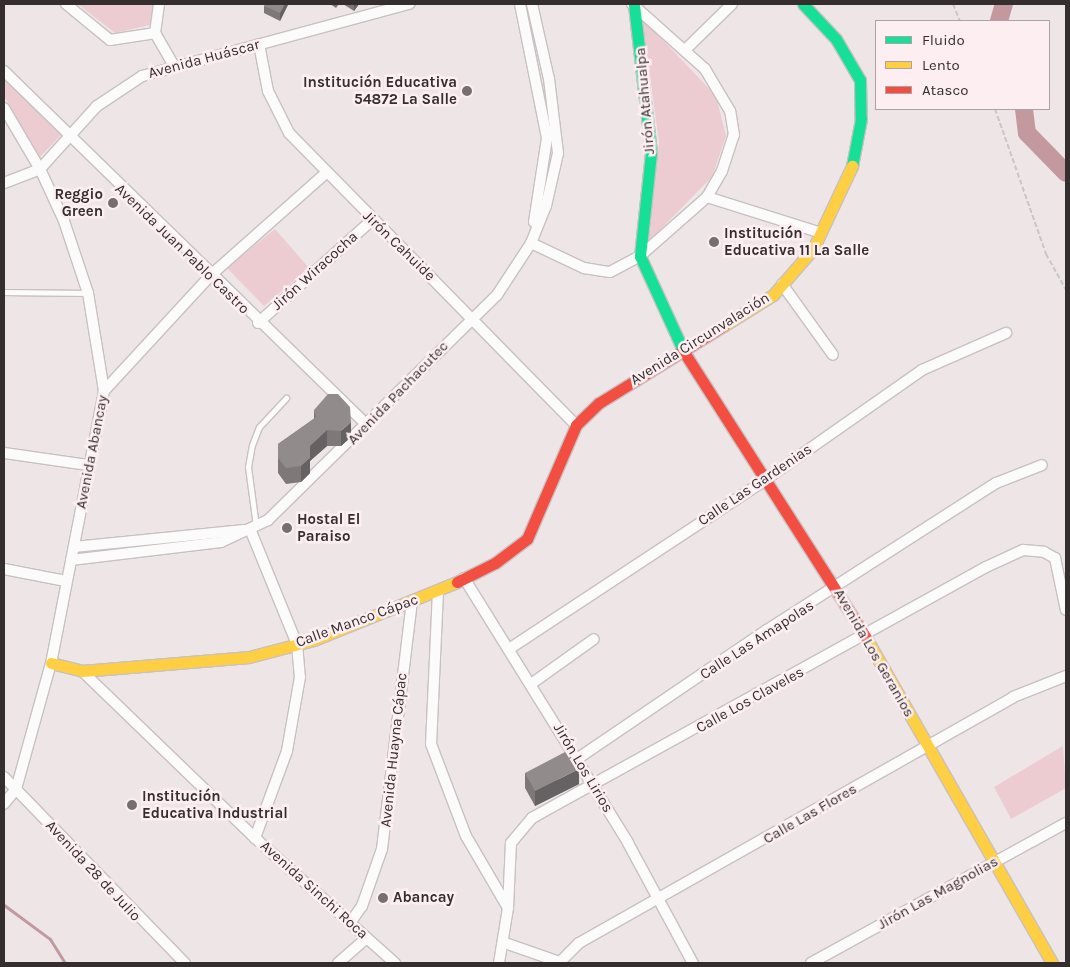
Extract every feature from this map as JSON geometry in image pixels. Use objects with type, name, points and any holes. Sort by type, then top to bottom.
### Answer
[{"type":"street","points":[[66,4],[110,40],[155,32]]},
{"type":"street","points":[[159,4],[155,32],[174,67]]},
{"type":"street","name":"Avenida Huáscar","points":[[4,183],[40,169],[112,94],[142,76],[409,4]]},
{"type":"street","name":"Avenida Pachacutec","points":[[520,4],[546,138],[531,243]]},
{"type":"street","name":"Avenida Pachacutec","points":[[71,560],[221,542],[253,528],[317,474],[365,422],[497,295],[531,243],[546,206],[559,134],[532,4]]},
{"type":"street","points":[[531,243],[584,268],[610,272],[640,256],[708,197],[734,135],[730,111],[705,69],[633,4]]},
{"type":"street","name":"Jirón Atahualpa","points":[[633,4],[651,153],[640,256]]},
{"type":"street","points":[[685,50],[732,4]]},
{"type":"street","name":"Avenida Circunvalación","points":[[576,425],[599,403],[773,295],[813,249],[851,172],[861,119],[860,80],[836,39],[803,4]]},
{"type":"street","name":"Jirón Cahuide","points":[[259,44],[268,91],[289,133],[372,220],[473,318],[576,425]]},
{"type":"street","name":"Avenida Juan Pablo Castro","points":[[4,71],[69,139],[211,275],[258,323],[365,422]]},
{"type":"street","name":"Avenida Abancay","points":[[4,108],[40,169],[88,293],[104,391],[51,663],[16,789],[4,804]]},
{"type":"street","points":[[104,391],[211,275],[326,173]]},
{"type":"street","points":[[708,197],[821,233]]},
{"type":"street","name":"Jirón Wiracocha","points":[[258,323],[372,220]]},
{"type":"street","name":"Avenida Los Geranios","points":[[640,256],[683,350],[837,589],[1052,963]]},
{"type":"street","points":[[782,284],[833,355]]},
{"type":"street","name":"Calle Las Gardenias","points":[[509,649],[765,480],[922,370],[1006,333]]},
{"type":"street","name":"Calle Manco Cápac","points":[[51,663],[82,671],[189,665],[249,657],[297,644],[438,591],[495,563],[527,539],[576,425]]},
{"type":"street","points":[[4,453],[88,466]]},
{"type":"street","name":"Calle Las Amapolas","points":[[577,759],[767,630],[837,589],[996,483],[1042,465]]},
{"type":"street","points":[[74,547],[253,528],[297,644],[300,677],[287,751],[255,838]]},
{"type":"street","name":"Calle Los Claveles","points":[[508,908],[515,836],[532,818],[866,638],[1022,550],[1055,558],[1066,610]]},
{"type":"street","points":[[4,569],[66,581]]},
{"type":"street","name":"Jirón Los Lirios","points":[[464,578],[592,784],[693,963]]},
{"type":"street","points":[[438,591],[433,757],[466,836],[508,908],[504,944],[499,963]]},
{"type":"street","name":"Avenida Huayna Cápac","points":[[350,923],[362,906],[382,849],[412,601]]},
{"type":"street","points":[[531,684],[594,639]]},
{"type":"street","name":"Avenida Sinchi Roca","points":[[82,671],[255,838],[395,963]]},
{"type":"street","name":"Calle Las Flores","points":[[561,963],[580,943],[659,900],[1013,697],[1066,676]]},
{"type":"street","name":"Avenida 28 de Julio","points":[[4,776],[185,963]]},
{"type":"street","name":"Jirón Las Magnolias","points":[[811,963],[1066,823]]},
{"type":"street","points":[[338,963],[367,938]]},
{"type":"street","points":[[504,944],[561,963]]},
{"type":"lane","points":[[4,292],[88,293]]},
{"type":"lane","points":[[253,528],[248,467],[252,445],[259,427],[286,398]]},
{"type":"path","points":[[953,4],[960,20]]},
{"type":"path","points":[[995,110],[1046,254],[1066,290]]},
{"type":"shaded area","points":[[78,4],[154,4],[150,25],[115,33]]},
{"type":"shaded area","points":[[642,18],[716,96],[726,136],[712,177],[649,241],[659,142]]},
{"type":"shaded area","points":[[4,78],[62,134],[40,157],[4,96]]},
{"type":"shaded area","points":[[275,229],[309,268],[264,306],[227,268]]},
{"type":"shaded area","points":[[1063,746],[1066,788],[1011,819],[994,787]]},
{"type":"building","points":[[265,4],[285,4],[280,13],[264,6]]},
{"type":"building","points":[[328,394],[338,394],[350,407],[351,422],[341,431],[327,430],[310,446],[310,458],[301,466],[286,468],[278,458],[278,444],[316,417],[314,410]]},
{"type":"building","points":[[567,751],[579,769],[535,791],[525,773]]},
{"type":"waterway","points":[[999,20],[1004,4]]},
{"type":"waterway","points":[[1024,110],[1027,133],[1066,173]]},
{"type":"waterway","points":[[4,905],[50,939],[65,963]]},
{"type":"traffic: fast","points":[[803,4],[836,39],[860,80],[861,119],[852,166]]},
{"type":"traffic: fast","points":[[634,5],[651,153],[640,256],[684,352]]},
{"type":"traffic: slow","points":[[723,326],[773,295],[813,249],[852,166]]},
{"type":"traffic: slow","points":[[51,663],[82,671],[249,657],[314,640],[457,582]]},
{"type":"traffic: slow","points":[[866,638],[1052,963]]},
{"type":"traffic: jam","points":[[457,582],[495,563],[527,539],[576,425],[599,403],[723,326]]},
{"type":"traffic: jam","points":[[684,352],[866,638]]},
{"type":"place","name":"Institución Educativa 54872 La Salle","points":[[467,91]]},
{"type":"place","name":"Reggio Green","points":[[113,203]]},
{"type":"place","name":"Institución Educativa 11 La Salle","points":[[714,242]]},
{"type":"place","name":"Hostal El Paraiso","points":[[287,528]]},
{"type":"place","name":"Institución Educativa Industrial","points":[[132,805]]},
{"type":"place","name":"Abancay","points":[[383,898]]}]
